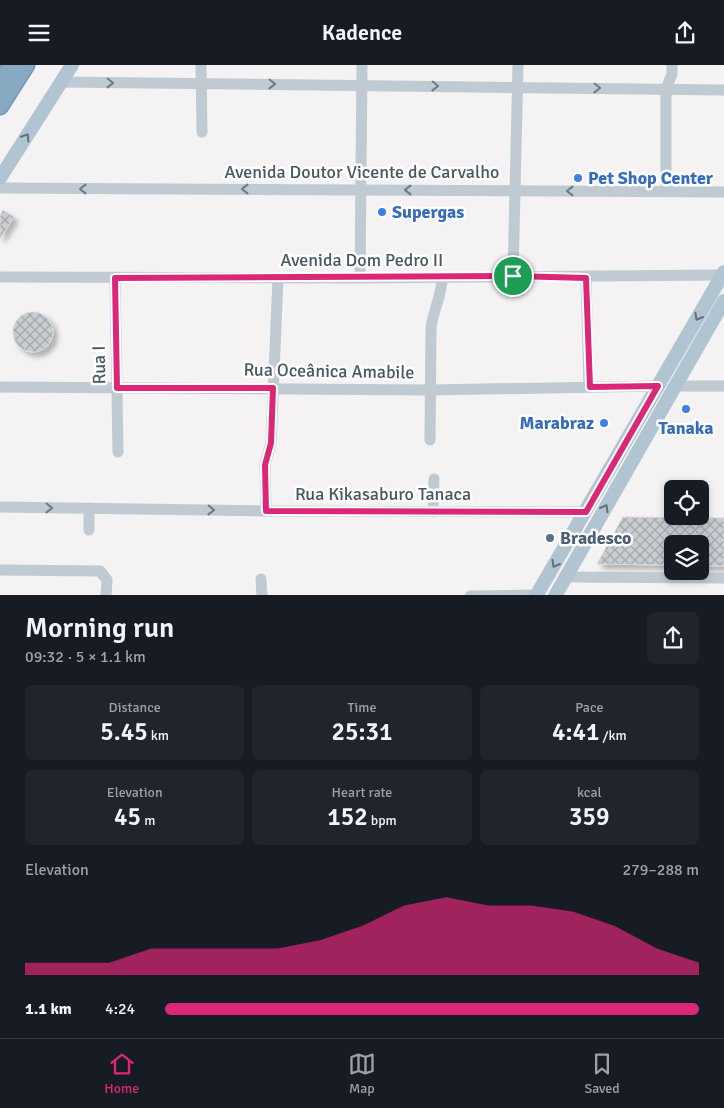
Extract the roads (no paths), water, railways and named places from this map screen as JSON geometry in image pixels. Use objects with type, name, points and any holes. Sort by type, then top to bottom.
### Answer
[{"type":"highway","points":[[0,83],[12,65]]},
{"type":"highway","points":[[0,106],[26,65]]},
{"type":"main road","points":[[0,178],[72,65]]},
{"type":"main road","points":[[536,595],[723,274]]},
{"type":"main road","points":[[555,595],[724,301]]},
{"type":"street","points":[[201,65],[202,132]]},
{"type":"street","points":[[360,278],[362,65]]},
{"type":"street","points":[[513,276],[518,65]]},
{"type":"street","points":[[666,191],[666,89],[672,74],[672,65]]},
{"type":"street","points":[[61,82],[724,90]]},
{"type":"street","name":"Avenida Doutor Vicente de Carvalho","points":[[0,188],[724,192]]},
{"type":"street","name":"Avenida Dom Pedro II","points":[[0,277],[442,278],[513,276],[586,278],[723,274]]},
{"type":"street","name":"Rua I","points":[[115,278],[118,453]]},
{"type":"street","points":[[266,511],[265,465],[271,443],[278,278]]},
{"type":"street","points":[[430,440],[432,322],[442,290],[442,278]]},
{"type":"street","points":[[586,278],[590,387]]},
{"type":"street","name":"Rua Oceânica Amabile","points":[[0,387],[430,390],[658,386]]},
{"type":"street","points":[[675,386],[724,386]]},
{"type":"street","points":[[433,512],[434,479]]},
{"type":"street","name":"Rua Kikasaburo Tanaca","points":[[0,507],[266,511],[586,512]]},
{"type":"street","points":[[89,508],[89,530]]},
{"type":"street","points":[[0,570],[100,571],[104,574],[106,595]]},
{"type":"street","points":[[565,577],[724,578]]},
{"type":"street","points":[[261,579],[262,595]]},
{"type":"street","points":[[470,595],[536,595]]},
{"type":"place","name":"Pet Shop Center","points":[[578,178]]},
{"type":"place","name":"Supergas","points":[[382,212]]},
{"type":"place","name":"Tanaka","points":[[686,409]]},
{"type":"place","name":"Marabraz","points":[[604,423]]},
{"type":"place","name":"Bradesco","points":[[550,538]]}]
